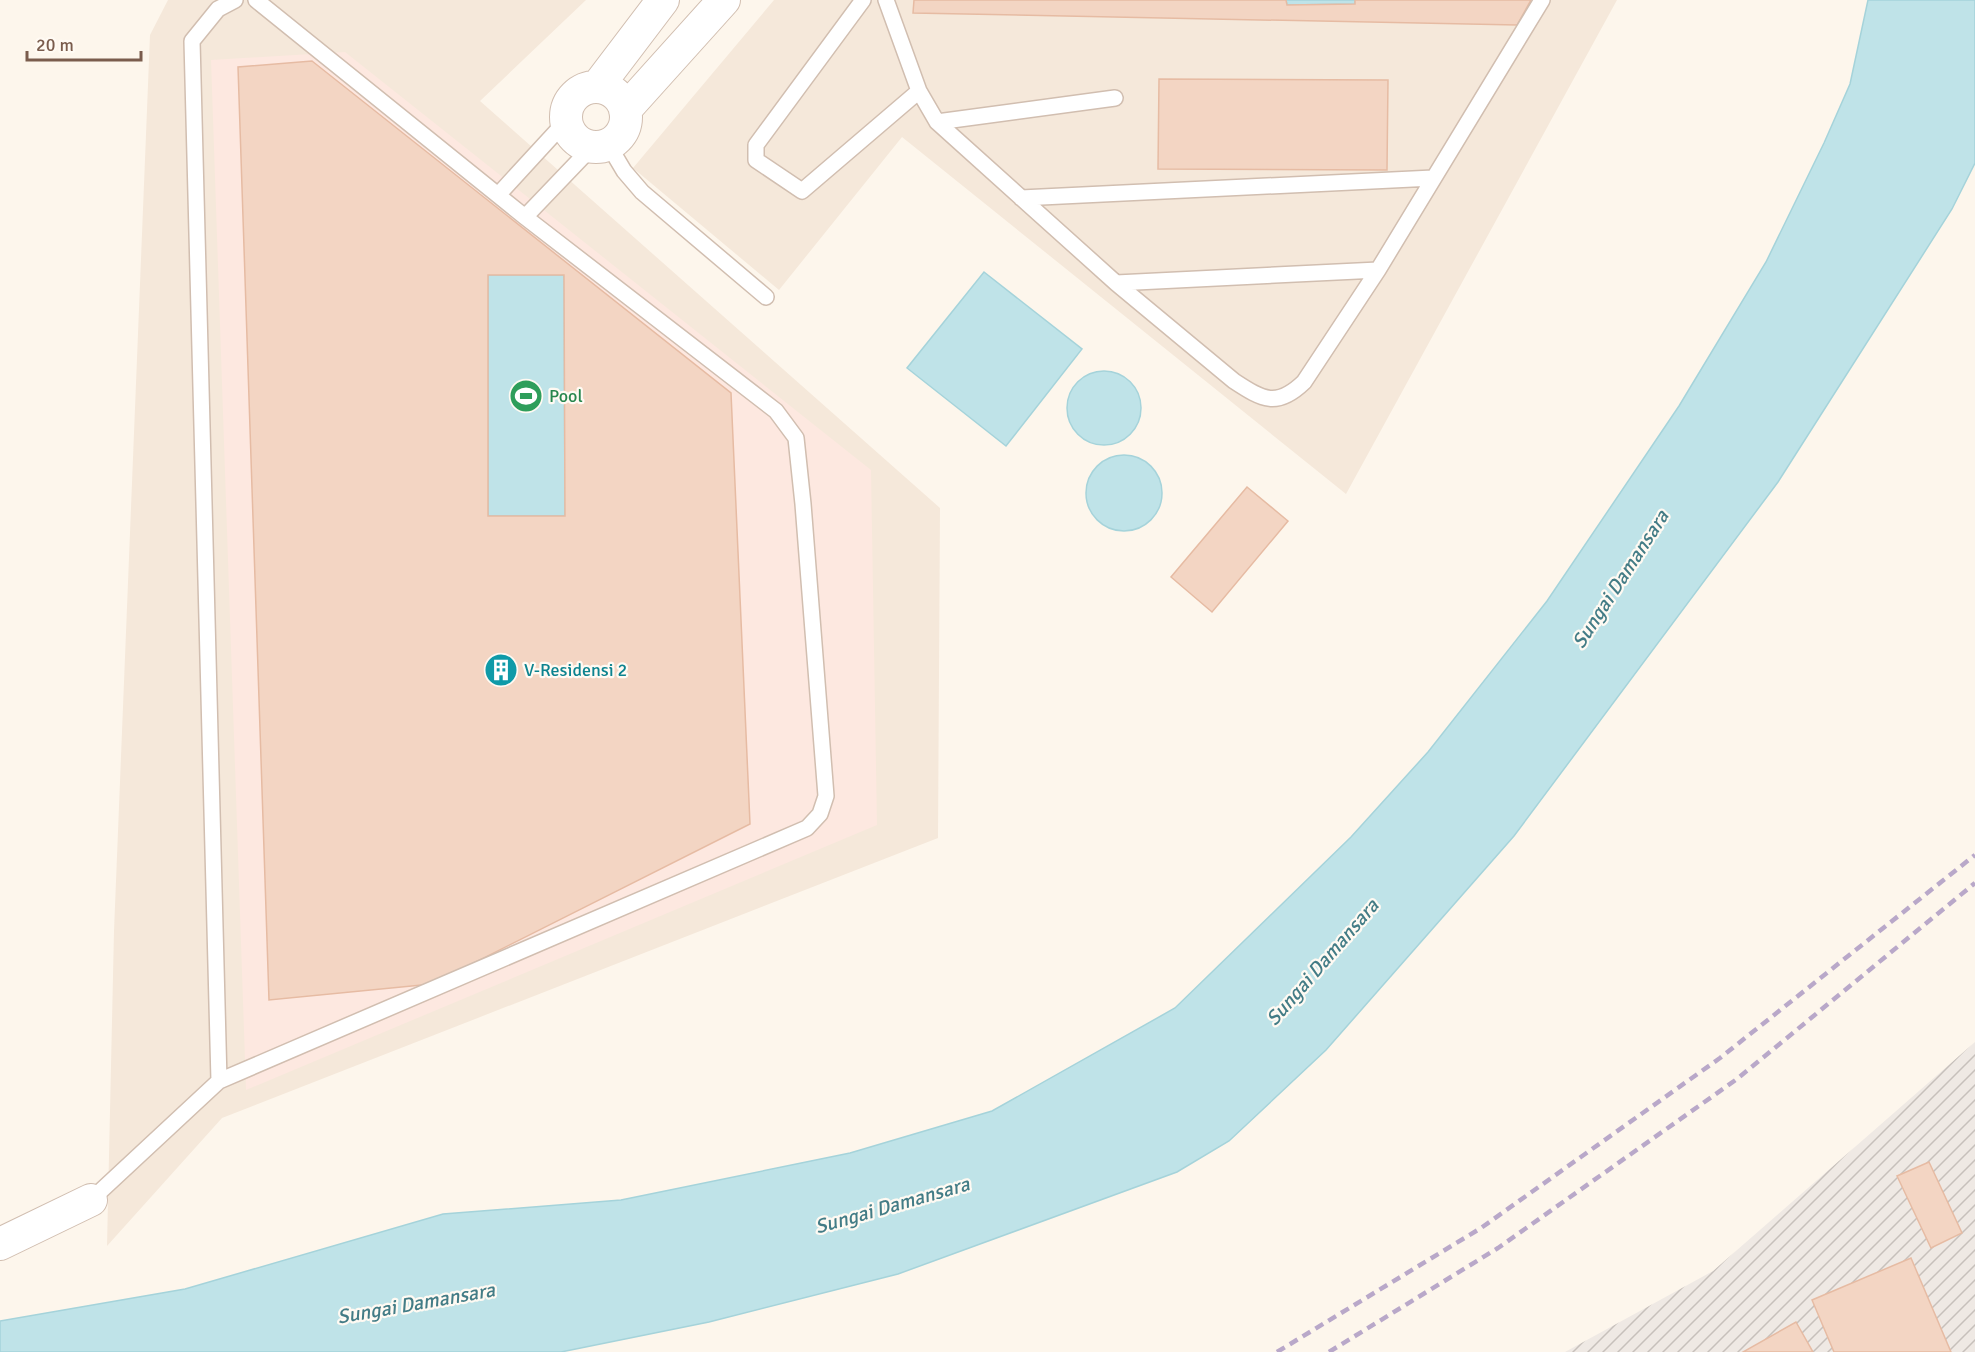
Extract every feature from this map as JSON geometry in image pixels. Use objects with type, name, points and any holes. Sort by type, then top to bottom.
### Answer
[{"type":"street","points":[[597,87],[663,0]]},
{"type":"street","points":[[625,110],[615,94],[606,89],[597,87],[586,89],[577,93],[570,101],[566,121],[568,130],[575,139],[583,144],[600,146],[616,139],[623,130],[625,110],[724,0]]},
{"type":"street","points":[[0,1244],[91,1200]]},
{"type":"lane","points":[[219,1081],[192,41],[218,9],[235,0]]},
{"type":"lane","points":[[91,1200],[219,1081],[807,828],[820,814],[826,796],[796,438],[776,411],[525,217],[256,0]]},
{"type":"lane","points":[[863,0],[756,145],[756,160],[802,191],[920,91]]},
{"type":"lane","points":[[886,0],[920,91],[937,122],[1116,282],[1234,381],[1254,395],[1274,400],[1291,394],[1304,382],[1378,270],[1542,0]]},
{"type":"lane","points":[[937,122],[1115,98]]},
{"type":"lane","points":[[498,195],[566,121]]},
{"type":"lane","points":[[525,217],[600,146],[642,192],[766,297]]},
{"type":"lane","points":[[1021,198],[1433,178]]},
{"type":"lane","points":[[1116,282],[1378,270]]},
{"type":"shaded area","points":[[168,0],[586,0],[480,101],[940,508],[938,838],[222,1118],[107,1246],[114,931],[150,35]]},
{"type":"shaded area","points":[[774,0],[1617,0],[1346,494],[902,137],[779,290],[633,168]]},
{"type":"shaded area","name":"V-Residensi 2","points":[[345,52],[871,470],[877,825],[246,1090],[211,60]]},
{"type":"shaded area","points":[[1975,1042],[1975,1352],[1565,1352],[1713,1271]]},
{"type":"water","points":[[1286,0],[1355,0],[1355,4],[1287,5]]},
{"type":"water","name":"Sungai Damansara","points":[[1868,0],[1975,0],[1975,163],[1952,209],[1778,482],[1514,836],[1326,1050],[1229,1141],[1177,1172],[898,1274],[709,1322],[561,1352],[0,1352],[0,1321],[185,1289],[443,1214],[621,1200],[850,1153],[992,1111],[1175,1008],[1351,837],[1428,752],[1547,601],[1679,406],[1766,262],[1850,84]]},
{"type":"water","points":[[984,272],[1082,349],[1006,446],[907,368]]},
{"type":"water","name":"Pool","points":[[488,275],[564,275],[565,516],[488,516]]},
{"type":"water","points":[[1097,371],[1111,371],[1125,377],[1135,387],[1141,401],[1139,422],[1125,439],[1111,445],[1097,445],[1083,439],[1073,429],[1067,415],[1067,401],[1073,387],[1083,377]]},
{"type":"water","points":[[1124,455],[1139,458],[1151,466],[1159,478],[1162,493],[1159,508],[1151,520],[1139,528],[1124,531],[1109,528],[1097,520],[1089,508],[1086,493],[1089,478],[1097,466],[1109,458]]},
{"type":"building","points":[[914,0],[1286,0],[1287,5],[1355,4],[1355,0],[1531,0],[1517,25],[913,13]]},
{"type":"building","name":"V-Residensi 2","points":[[312,61],[731,393],[750,824],[432,984],[269,1000],[238,67]],"holes":[[[488,275],[564,275],[565,516],[488,516]]]},
{"type":"building","points":[[1159,79],[1388,80],[1387,170],[1158,169]]},
{"type":"building","points":[[1247,487],[1288,521],[1212,612],[1171,577]]},
{"type":"building","points":[[1929,1162],[1962,1233],[1931,1248],[1897,1176]]},
{"type":"building","points":[[1911,1258],[1951,1352],[1834,1352],[1812,1300]]},
{"type":"building","points":[[1796,1322],[1813,1352],[1743,1352]]},
{"type":"railway","points":[[1277,1352],[1481,1228],[1720,1058],[1975,855]]},
{"type":"railway","points":[[1329,1352],[1498,1248],[1737,1079],[1975,883]]},
{"type":"place","name":"Pool","points":[[526,396]]},
{"type":"place","name":"V-Residensi 2","points":[[501,670]]}]
